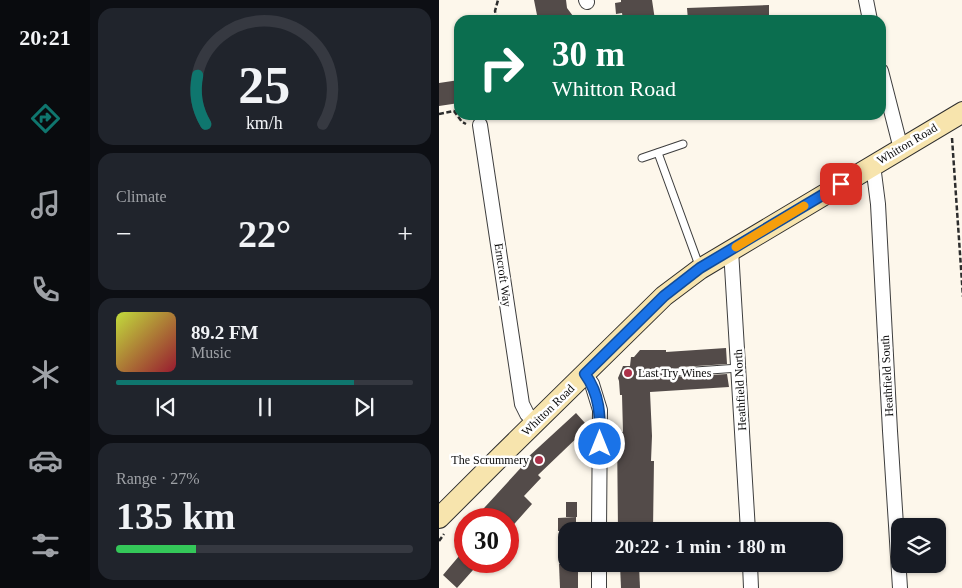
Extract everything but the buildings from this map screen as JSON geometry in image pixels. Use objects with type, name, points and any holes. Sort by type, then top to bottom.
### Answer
[{"type":"main road","name":"Whitton Road","points":[[439,518],[534,422],[664,296],[700,268],[957,116]]},
{"type":"street","points":[[865,0],[869,15]]},
{"type":"street","points":[[886,90],[901,149]]},
{"type":"street","name":"Erncroft Way","points":[[481,125],[522,404],[534,422]]},
{"type":"street","name":"Heathfield South","points":[[873,165],[878,204],[889,423],[900,588]]},
{"type":"street","name":"Heathfield North","points":[[731,250],[748,522]]},
{"type":"street","points":[[585,374],[592,384],[600,410],[599,522]]},
{"type":"street","points":[[599,572],[599,588]]},
{"type":"street","points":[[750,572],[751,588]]},
{"type":"lane","points":[[642,158],[683,144]]},
{"type":"lane","points":[[658,152],[700,268]]},
{"type":"lane","points":[[681,372],[739,368]]},
{"type":"path","points":[[496,15],[498,0]]},
{"type":"path","points":[[439,114],[454,111]]},
{"type":"path","points":[[957,116],[962,297]]},
{"type":"path","points":[[461,120],[471,127],[481,125]]},
{"type":"slow traffic","points":[[736,247],[804,206]]},
{"type":"place","name":"Last Try Wines","points":[[628,373]]},
{"type":"place","name":"The Scrummery","points":[[539,460]]},
{"type":"route","points":[[600,444],[600,410],[592,384],[585,374],[664,296],[700,268],[841,184]]}]
